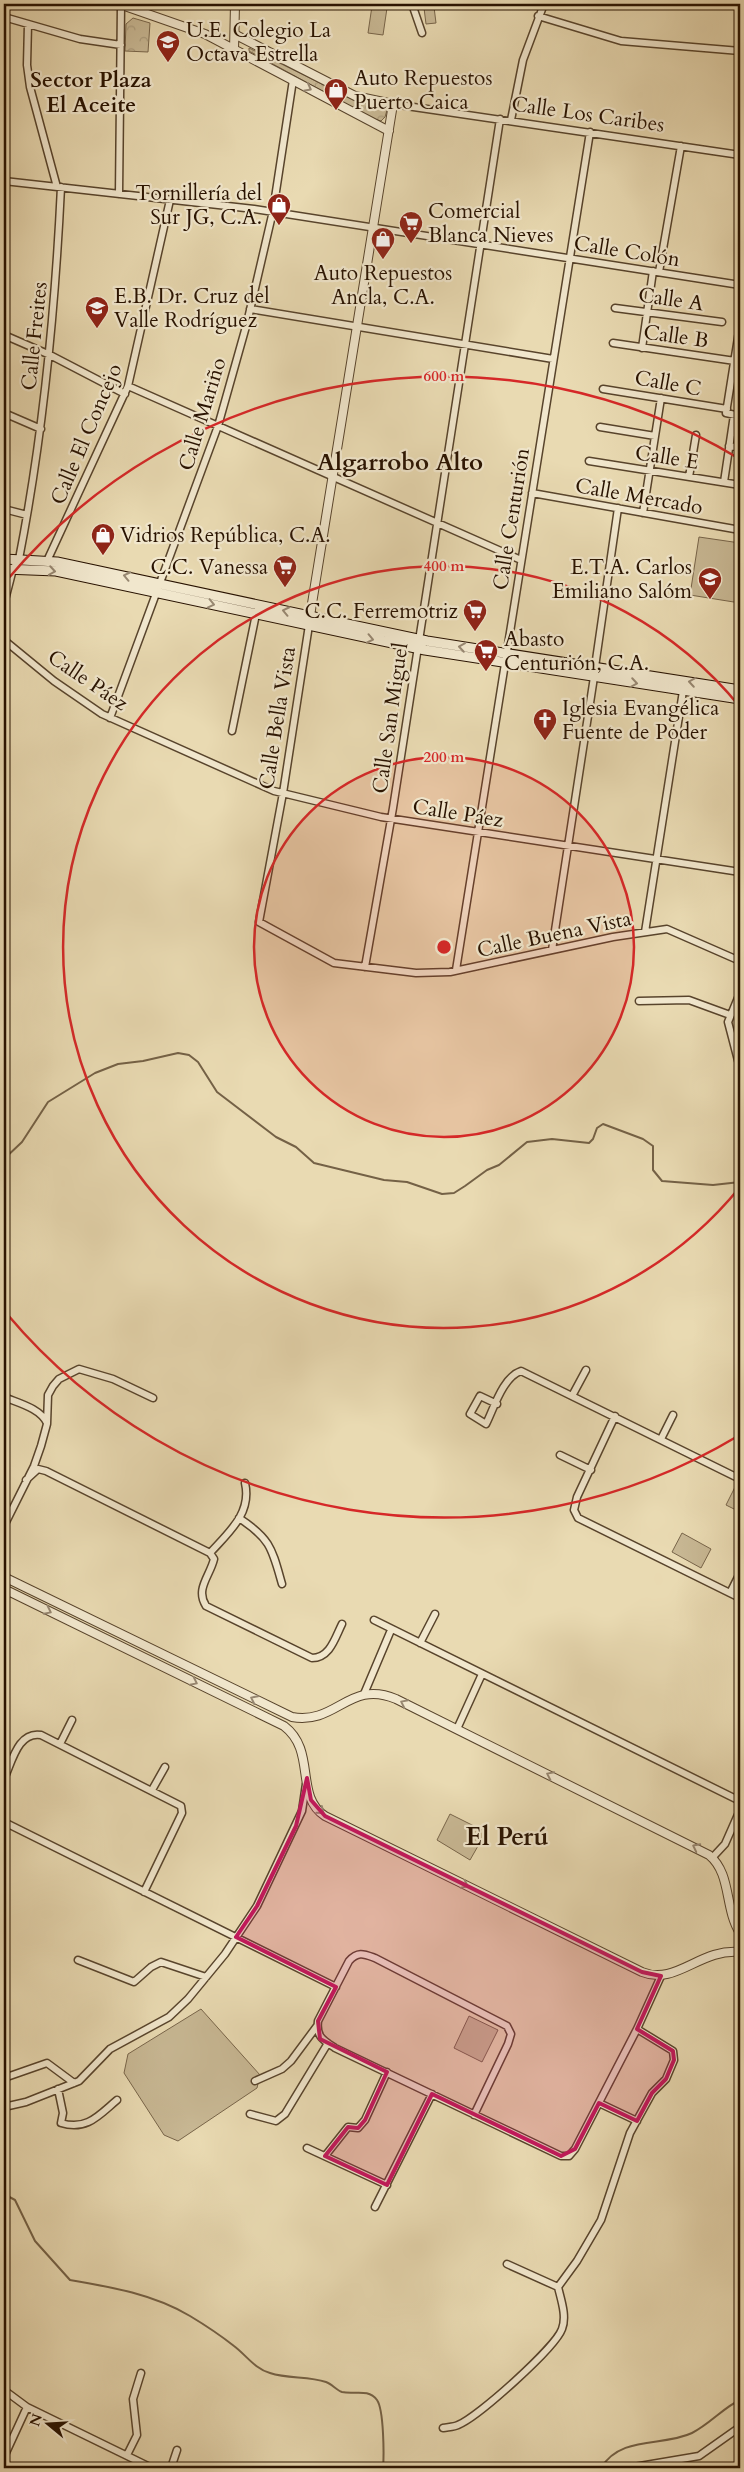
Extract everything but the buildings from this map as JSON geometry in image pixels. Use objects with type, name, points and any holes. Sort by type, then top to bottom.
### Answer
[{"type":"main road","points":[[4,559],[47,561],[160,588],[417,644],[594,672],[740,690]]},
{"type":"main road","points":[[9,569],[56,571],[160,588],[256,614],[310,620]]},
{"type":"main road","points":[[594,672],[683,691],[740,700]]},
{"type":"street","points":[[119,194],[120,4],[205,34],[388,131]]},
{"type":"street","points":[[234,50],[236,35],[235,4]]},
{"type":"street","points":[[412,4],[422,33]]},
{"type":"street","points":[[511,120],[523,60],[544,4]]},
{"type":"street","points":[[4,16],[80,39],[120,45]]},
{"type":"street","points":[[538,16],[621,41],[740,51]]},
{"type":"street","name":"Calle Freites","points":[[4,604],[9,569],[18,559],[27,515],[41,429],[55,300],[59,187],[30,87],[27,65],[28,24]]},
{"type":"street","name":"Calle Los Caribes","points":[[236,35],[355,96],[393,104],[500,118],[740,155]]},
{"type":"street","name":"Calle Mariño","points":[[110,718],[160,588],[218,426],[250,309],[273,211],[293,80]]},
{"type":"street","name":"Calle Bella Vista","points":[[259,922],[283,793],[393,104]]},
{"type":"street","name":"Calle San Miguel","points":[[365,967],[391,819],[500,118]]},
{"type":"street","name":"Calle Centurión","points":[[456,970],[568,258],[590,132]]},
{"type":"street","points":[[642,348],[647,312],[681,146]]},
{"type":"street","name":"Calle Colón","points":[[4,181],[273,211],[740,285]]},
{"type":"street","name":"Calle El Concejo","points":[[47,561],[128,386],[170,200]]},
{"type":"street","name":"Calle A","points":[[615,308],[722,322]]},
{"type":"street","points":[[250,309],[553,359]]},
{"type":"street","points":[[726,411],[740,325]]},
{"type":"street","points":[[4,335],[50,355],[125,394]]},
{"type":"street","name":"Calle B","points":[[613,343],[734,361]]},
{"type":"street","points":[[128,386],[521,560]]},
{"type":"street","name":"Calle C","points":[[603,389],[661,398],[726,411],[737,415]]},
{"type":"street","points":[[643,513],[661,398]]},
{"type":"street","points":[[4,413],[41,429]]},
{"type":"street","points":[[724,482],[729,446],[737,415]]},
{"type":"street","points":[[600,426],[655,436]]},
{"type":"street","points":[[689,477],[696,435]]},
{"type":"street","points":[[729,446],[740,448]]},
{"type":"street","name":"Calle E","points":[[590,460],[740,485]]},
{"type":"street","name":"Calle Mercado","points":[[532,494],[740,530]]},
{"type":"street","points":[[552,950],[618,508]]},
{"type":"street","points":[[4,509],[27,515]]},
{"type":"street","points":[[232,730],[256,614]]},
{"type":"street","name":"Calle Páez","points":[[4,640],[54,681],[110,718],[265,788],[391,819],[740,872]]},
{"type":"street","points":[[645,932],[683,691]]},
{"type":"street","name":"Calle Buena Vista","points":[[259,922],[327,960],[365,967],[426,974],[456,970],[667,929],[674,930],[740,960]]},
{"type":"street","points":[[740,993],[730,1015],[728,1026],[740,1068]]},
{"type":"street","points":[[640,1001],[689,1000],[730,1015]]},
{"type":"street","points":[[4,1526],[34,1466],[47,1424],[48,1395],[52,1386],[59,1378],[79,1369],[113,1380],[153,1398]]},
{"type":"street","points":[[572,1396],[586,1370]]},
{"type":"street","points":[[496,1404],[480,1396],[470,1414],[486,1424],[509,1380],[515,1373],[521,1371],[740,1479]]},
{"type":"street","points":[[4,1397],[36,1411],[44,1417],[47,1424]]},
{"type":"street","points":[[661,1439],[673,1415]]},
{"type":"street","points":[[615,1416],[578,1497],[574,1510],[578,1518],[740,1598]]},
{"type":"street","points":[[560,1455],[591,1470]]},
{"type":"street","points":[[26,1480],[38,1470],[46,1471],[210,1552],[214,1559],[201,1590],[201,1598],[206,1606],[312,1658],[324,1656],[342,1624]]},
{"type":"street","points":[[210,1552],[239,1518],[245,1507],[247,1492],[245,1483]]},
{"type":"street","points":[[239,1518],[254,1528],[272,1548],[282,1584]]},
{"type":"street","points":[[730,1593],[740,1573]]},
{"type":"street","points":[[4,1577],[292,1717],[308,1718],[326,1715],[352,1697],[364,1694],[392,1697],[701,1850],[712,1858],[722,1872],[729,1910],[740,1932]]},
{"type":"street","points":[[4,1589],[284,1726],[301,1748],[311,1800],[316,1809],[325,1816],[642,1972],[661,1976],[671,1974],[711,1955],[740,1952]]},
{"type":"street","points":[[420,1643],[435,1614]]},
{"type":"street","points":[[374,1620],[740,1801]]},
{"type":"street","points":[[364,1694],[391,1630]]},
{"type":"street","points":[[457,1729],[482,1674]]},
{"type":"street","points":[[60,1744],[72,1720]]},
{"type":"street","points":[[4,1779],[7,1764],[26,1737],[32,1734],[60,1744],[181,1806],[182,1813],[144,1892]]},
{"type":"street","points":[[152,1790],[165,1767]]},
{"type":"street","points":[[4,2107],[26,2102],[79,2081],[110,2049],[170,2018],[206,1977],[257,1906],[302,1811],[307,1778]]},
{"type":"street","points":[[712,1858],[724,1844],[740,1810]]},
{"type":"street","points":[[4,1822],[336,1986]]},
{"type":"street","points":[[255,2081],[282,2069],[291,2061],[318,2025],[349,1961],[354,1955],[363,1953],[507,2026],[510,2034],[508,2044],[474,2115]]},
{"type":"street","points":[[78,1960],[134,1982],[151,1967],[161,1962],[206,1977]]},
{"type":"street","points":[[318,2025],[317,2031],[320,2039],[561,2156],[569,2156],[575,2149],[637,2029],[661,1976]]},
{"type":"street","points":[[443,2428],[458,2425],[479,2412],[527,2371],[562,2331],[564,2320],[558,2287],[577,2261],[601,2220],[622,2153],[652,2093],[666,2079],[674,2060],[673,2051],[637,2029]]},
{"type":"street","points":[[250,2114],[276,2121],[285,2114],[328,2043]]},
{"type":"street","points":[[4,2078],[47,2063],[74,2083]]},
{"type":"street","points":[[326,2156],[348,2126],[358,2128],[365,2120],[387,2072]]},
{"type":"street","points":[[58,2089],[63,2113],[61,2123],[74,2127],[90,2122],[117,2100]]},
{"type":"street","points":[[375,2207],[432,2094]]},
{"type":"street","points":[[599,2103],[637,2121]]},
{"type":"street","points":[[307,2148],[387,2185]]},
{"type":"street","points":[[507,2264],[558,2287]]},
{"type":"street","points":[[127,2455],[137,2435],[133,2399],[141,2373]]},
{"type":"street","points":[[4,2390],[27,2407],[152,2468]]},
{"type":"street","points":[[4,2458],[27,2407]]},
{"type":"street","points":[[628,2468],[699,2456],[740,2428]]},
{"type":"street","points":[[172,2468],[177,2450]]},
{"type":"highlighted area","points":[[307,1778],[311,1800],[325,1816],[642,1972],[661,1976],[637,2029],[673,2051],[674,2060],[666,2079],[652,2093],[637,2121],[599,2103],[575,2149],[561,2156],[432,2094],[387,2185],[325,2156],[348,2127],[358,2128],[365,2120],[387,2072],[320,2039],[318,2021],[336,1987],[236,1937],[257,1906],[296,1826]]},
{"type":"green space","points":[[372,6],[387,8],[383,35],[368,33]]},
{"type":"green space","points":[[434,7],[436,23],[426,24],[424,8]]},
{"type":"green space","points":[[133,18],[150,23],[148,52],[125,51],[126,24]]},
{"type":"green space","points":[[249,48],[350,98],[380,105],[387,110],[385,117],[381,121],[374,119],[249,51]]},
{"type":"green space","points":[[699,537],[740,543],[740,603],[690,595]]},
{"type":"green space","points":[[735,1487],[740,1490],[740,1512],[726,1505]]},
{"type":"green space","points":[[682,1533],[711,1549],[701,1568],[672,1552]]},
{"type":"green space","points":[[450,1814],[486,1832],[470,1860],[437,1840]]},
{"type":"green space","points":[[201,2009],[260,2075],[257,2088],[178,2141],[164,2135],[124,2073],[128,2054]]},
{"type":"green space","points":[[469,2016],[498,2030],[482,2062],[454,2048]]},
{"type":"waterway","points":[[4,1159],[22,1142],[48,1102],[95,1073],[118,1064],[143,1061],[178,1053],[189,1055],[198,1062],[217,1092],[276,1137],[296,1147],[314,1163],[384,1180],[407,1182],[442,1194],[454,1193],[487,1170],[499,1165],[527,1142],[552,1139],[589,1143],[593,1139],[597,1128],[603,1124],[643,1139],[653,1146],[653,1170],[662,1181],[713,1185],[740,1182]]},
{"type":"waterway","points":[[4,2194],[15,2200],[35,2241],[70,2280],[132,2292],[176,2308],[218,2334],[265,2371],[277,2375],[319,2380],[328,2383],[342,2392],[365,2393],[373,2396],[377,2400],[381,2413],[383,2468]]},
{"type":"waterway","points":[[601,2468],[609,2458],[631,2446],[668,2440],[692,2433],[740,2400]]},
{"type":"place","name":"U.E. Colegio La Octava Estrella","points":[[168,63]]},
{"type":"place","name":"Auto Repuestos Puerto Caica","points":[[336,111]]},
{"type":"place","name":"Tornillería del Sur JG, C.A.","points":[[279,226]]},
{"type":"place","name":"Comercial Blanca Nieves","points":[[411,244]]},
{"type":"place","name":"Auto Repuestos Ancla, C.A.","points":[[383,260]]},
{"type":"place","name":"E.B. Dr. Cruz del Valle Rodríguez","points":[[97,329]]},
{"type":"place","name":"Vidrios República, C.A.","points":[[103,556]]},
{"type":"place","name":"C.C. Vanessa","points":[[285,588]]},
{"type":"place","name":"E.T.A. Carlos Emiliano Salóm","points":[[710,600]]},
{"type":"place","name":"C.C. Ferremotriz","points":[[475,632]]},
{"type":"place","name":"Abasto Centurión, C.A.","points":[[486,672]]},
{"type":"place","name":"Iglesia Evangélica Fuente de Poder","points":[[545,741]]},
{"type":"district","name":"Sector Plaza El Aceite","points":[[91,92]]},
{"type":"district","name":"Algarrobo Alto","points":[[400,462]]},
{"type":"district","name":"El Perú","points":[[507,1836]]}]
